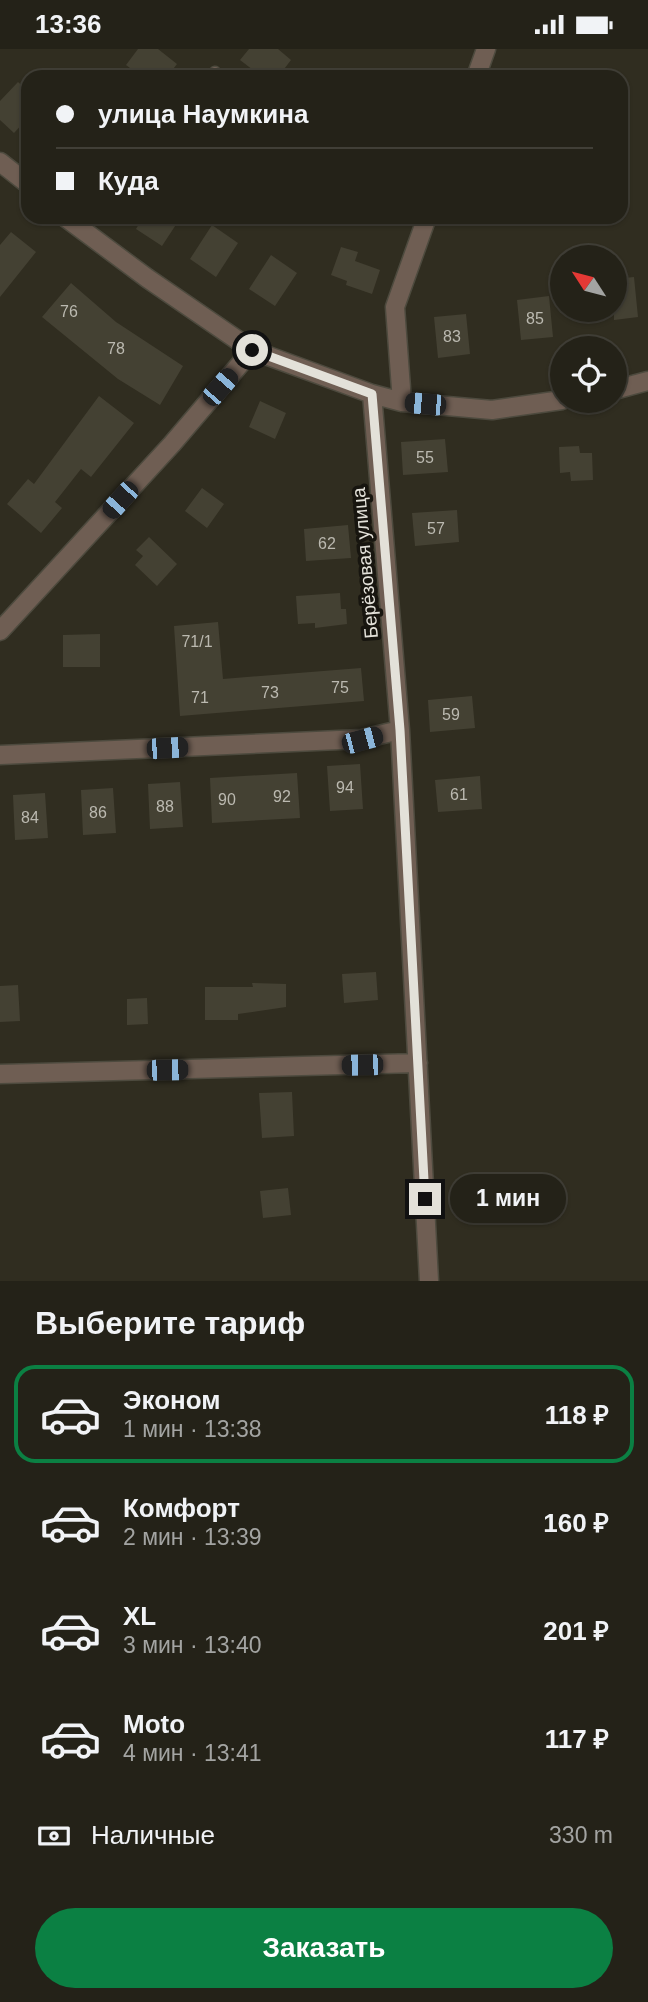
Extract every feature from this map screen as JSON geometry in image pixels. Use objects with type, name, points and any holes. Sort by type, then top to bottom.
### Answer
[{"type":"street","points":[[478,70],[486,49]]},
{"type":"street","points":[[0,162],[21,178]]},
{"type":"street","points":[[80,224],[252,350],[372,394],[402,402],[492,410],[550,402]]},
{"type":"street","points":[[402,402],[395,307],[425,224]]},
{"type":"street","points":[[0,631],[172,444],[252,350]]},
{"type":"street","points":[[627,387],[648,381]]},
{"type":"street","name":"Берёзовая улица","points":[[372,394],[400,730],[429,1281]]},
{"type":"street","points":[[0,755],[362,740],[400,730]]},
{"type":"street","points":[[0,1074],[418,1063]]},
{"type":"building","points":[[138,49],[158,49],[177,64],[172,70],[133,70],[126,65]]},
{"type":"building","points":[[249,49],[278,49],[291,60],[283,70],[253,70],[240,60]]},
{"type":"building","points":[[18,82],[21,85],[21,126],[14,133],[0,120],[0,101]]},
{"type":"building","points":[[139,224],[176,224],[162,246],[136,229]]},
{"type":"building","points":[[212,225],[238,243],[216,277],[190,259]]},
{"type":"building","points":[[11,232],[36,252],[0,297],[0,245]]},
{"type":"building","points":[[341,247],[358,252],[355,261],[380,270],[372,294],[346,285],[347,281],[331,275]]},
{"type":"building","points":[[271,255],[297,273],[275,306],[249,289]]},
{"type":"building","points":[[634,277],[638,317],[627,318],[627,278]]},
{"type":"building","points":[[71,283],[116,322],[183,366],[160,405],[118,379],[42,317]]},
{"type":"building","points":[[549,296],[553,336],[521,340],[517,300]]},
{"type":"building","points":[[466,314],[470,354],[438,358],[434,317]]},
{"type":"building","points":[[99,396],[134,423],[91,477],[81,469],[55,502],[62,508],[41,533],[7,504],[28,479],[34,484]]},
{"type":"building","points":[[260,401],[286,413],[275,439],[249,427]]},
{"type":"building","points":[[445,439],[448,472],[403,475],[401,442]]},
{"type":"building","points":[[579,446],[580,453],[592,453],[593,480],[571,481],[570,472],[560,473],[559,447]]},
{"type":"building","points":[[202,488],[224,504],[207,528],[185,511]]},
{"type":"building","points":[[457,510],[459,542],[415,546],[412,513]]},
{"type":"building","points":[[348,525],[351,558],[306,561],[304,529]]},
{"type":"building","points":[[149,537],[177,564],[157,586],[135,565],[143,556],[136,550]]},
{"type":"building","points":[[340,593],[341,609],[346,609],[347,624],[315,628],[315,623],[298,624],[296,596]]},
{"type":"building","points":[[218,622],[223,679],[361,668],[364,701],[180,716],[174,626]]},
{"type":"building","points":[[100,634],[100,667],[63,667],[63,635]]},
{"type":"building","points":[[472,696],[475,728],[430,732],[428,700]]},
{"type":"building","points":[[360,764],[363,809],[330,811],[327,766]]},
{"type":"building","points":[[297,773],[300,818],[212,823],[210,778]]},
{"type":"building","points":[[480,776],[482,809],[438,812],[435,780]]},
{"type":"building","points":[[180,782],[183,827],[150,829],[148,784]]},
{"type":"building","points":[[113,788],[116,833],[83,835],[81,790]]},
{"type":"building","points":[[45,793],[48,838],[15,840],[13,795]]},
{"type":"building","points":[[376,972],[378,1000],[344,1003],[342,974]]},
{"type":"building","points":[[252,983],[286,984],[286,1007],[238,1014],[238,1020],[205,1020],[205,987],[253,987]]},
{"type":"building","points":[[18,985],[20,1021],[0,1022],[0,986]]},
{"type":"building","points":[[147,998],[148,1024],[127,1025],[127,999]]},
{"type":"building","points":[[292,1092],[294,1136],[262,1138],[259,1093]]},
{"type":"building","points":[[288,1188],[291,1215],[263,1218],[260,1191]]},
{"type":"route","points":[[252,350],[372,394],[400,730],[425,1199]]}]
